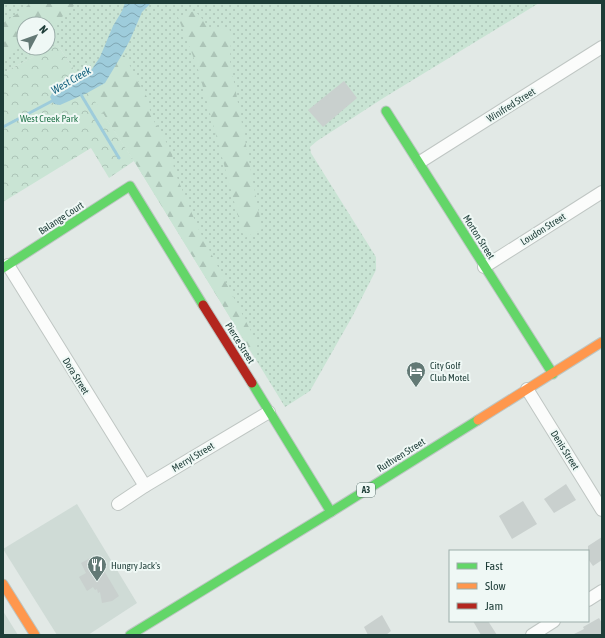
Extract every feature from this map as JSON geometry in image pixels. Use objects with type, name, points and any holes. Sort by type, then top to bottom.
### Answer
[{"type":"main road","name":"Morton Street","points":[[386,111],[420,162],[484,267],[553,374]]},
{"type":"main road","name":"Balange Court","points":[[5,266],[130,186]]},
{"type":"main road","name":"Pierce Street","points":[[130,186],[331,512]]},
{"type":"main road","name":"Ruthven Street","points":[[130,635],[331,512],[602,342]]},
{"type":"main road","points":[[3,584],[35,635]]},
{"type":"street","name":"Winifred Street","points":[[420,162],[602,47]]},
{"type":"street","name":"Loudon Street","points":[[484,267],[602,192]]},
{"type":"street","name":"Dora Street","points":[[5,266],[145,486]]},
{"type":"street","name":"Denis Street","points":[[527,389],[602,510]]},
{"type":"street","name":"Merryl Street","points":[[118,504],[145,486],[269,412]]},
{"type":"street","points":[[589,599],[602,591]]},
{"type":"street","points":[[532,635],[552,622]]},
{"type":"shaded area","points":[[77,504],[137,603],[88,635],[57,635],[3,549]]},
{"type":"shaded area","points":[[3,611],[18,635],[3,635]]},
{"type":"green space","points":[[3,3],[539,3],[385,97],[310,147],[311,153],[376,257],[376,270],[352,317],[310,391],[285,407],[134,161],[56,45],[56,16],[16,16],[16,56],[35,56],[3,73]]},
{"type":"green space","points":[[30,3],[77,3],[56,23],[56,16],[16,16],[16,50],[3,58],[3,23],[24,9]]},
{"type":"green space","points":[[194,11],[209,28],[229,27],[231,36],[230,61],[262,229],[244,238],[198,69],[178,17]]},
{"type":"green space","name":"West Creek Park","points":[[56,45],[134,161],[109,178],[91,148],[3,202],[3,73],[35,56],[56,56]]},
{"type":"green space","points":[[123,53],[148,99],[151,116],[172,152],[174,170],[198,228],[256,341],[255,353],[253,355],[134,161],[104,115],[87,93],[113,69]]},
{"type":"water","points":[[125,3],[151,3],[142,12],[130,40],[105,83],[60,105],[54,104],[50,97],[54,90],[90,72],[100,57],[113,26]]},
{"type":"building","points":[[344,81],[357,98],[323,127],[308,110]]},
{"type":"building","points":[[566,484],[576,500],[554,513],[544,499]]},
{"type":"building","points":[[523,501],[537,524],[512,539],[499,516]]},
{"type":"building","points":[[602,537],[602,560],[593,566],[589,560],[588,546]]},
{"type":"building","name":"Hungry Jack's","points":[[92,557],[96,557],[119,596],[112,601],[102,603],[100,592],[98,593],[97,589],[95,590],[93,587],[87,591],[79,577],[86,573],[81,563]]},
{"type":"building","points":[[382,615],[391,631],[386,635],[368,635],[364,627]]},
{"type":"building","points":[[599,618],[602,623],[602,635],[572,635],[584,629],[583,627]]},
{"type":"building","points":[[474,622],[489,622],[497,635],[481,635]]},
{"type":"waterway","points":[[80,93],[119,158]]},
{"type":"waterway","name":"West Creek","points":[[3,127],[54,100]]},
{"type":"traffic: fast","points":[[386,111],[553,374]]},
{"type":"traffic: fast","points":[[3,268],[130,186],[203,305]]},
{"type":"traffic: fast","points":[[252,383],[331,512]]},
{"type":"traffic: fast","points":[[130,635],[478,420]]},
{"type":"traffic: slow","points":[[478,420],[602,342]]},
{"type":"traffic: slow","points":[[3,584],[35,635]]},
{"type":"traffic: jam","points":[[203,305],[252,383]]},
{"type":"place","name":"City Golf Club Motel","points":[[416,388]]},
{"type":"place","name":"Hungry Jack's","points":[[97,582]]}]
